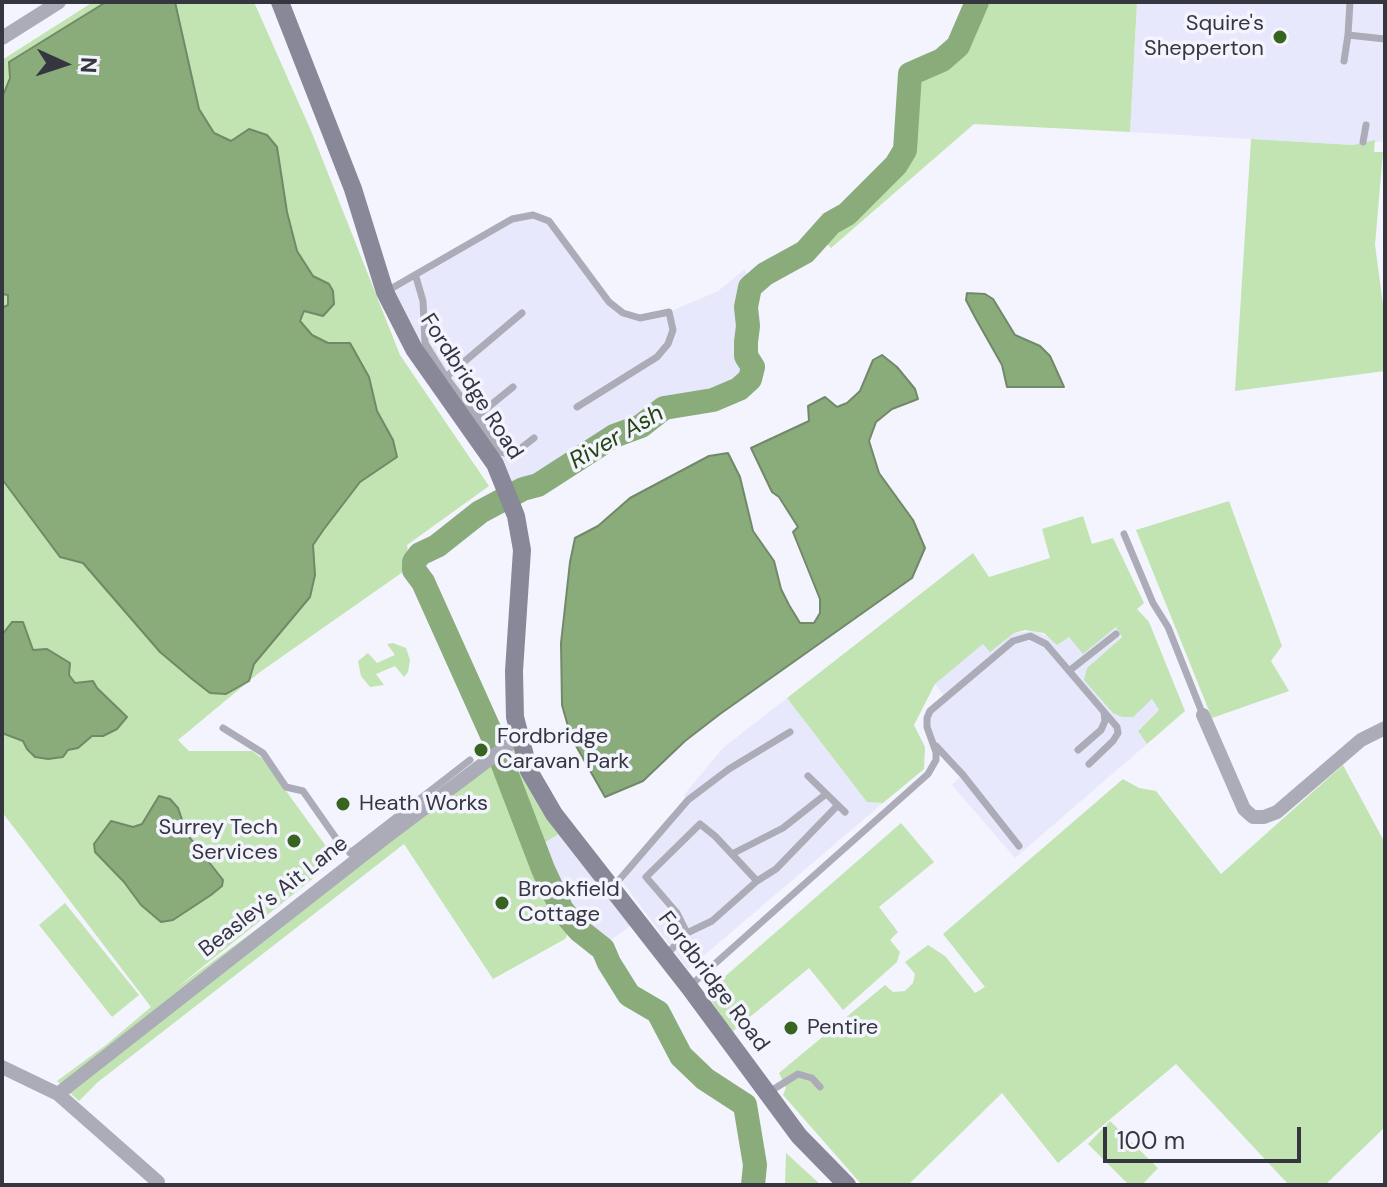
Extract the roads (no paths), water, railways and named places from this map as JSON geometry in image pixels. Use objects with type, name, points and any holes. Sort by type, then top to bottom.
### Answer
[{"type":"street","points":[[2,38],[59,2]]},
{"type":"street","name":"Fordbridge Road","points":[[280,2],[353,189],[385,292],[414,349],[472,420],[505,485],[516,516],[522,550],[514,671],[515,717],[529,771],[554,814],[689,987],[799,1136],[847,1185]]},
{"type":"street","points":[[1203,715],[1244,809],[1253,817],[1277,812],[1361,740],[1385,728]]},
{"type":"street","name":"Beasley's Ait Lane","points":[[58,1094],[519,737]]},
{"type":"street","points":[[2,1067],[58,1094],[158,1182]]},
{"type":"lane","points":[[1344,61],[1350,2]]},
{"type":"lane","points":[[1348,35],[1385,39]]},
{"type":"lane","points":[[1363,142],[1366,125]]},
{"type":"lane","points":[[385,292],[416,277],[512,219],[533,215],[549,221],[609,302],[623,313],[640,318],[669,312],[673,330],[668,344],[657,357],[577,407]]},
{"type":"lane","points":[[416,277],[423,301],[425,343],[472,420],[501,452],[512,455],[534,438]]},
{"type":"lane","points":[[446,377],[522,313]]},
{"type":"lane","points":[[472,420],[513,387]]},
{"type":"lane","points":[[1124,534],[1153,603],[1168,627],[1203,715]]},
{"type":"lane","points":[[1069,671],[1116,634]]},
{"type":"lane","points":[[689,987],[928,774],[936,760],[927,727],[930,711],[1013,641],[1021,637],[1038,638],[1117,727],[1118,733],[1113,741],[1089,764]]},
{"type":"lane","points":[[1078,750],[1101,730],[1105,721],[1103,711]]},
{"type":"lane","points":[[223,728],[263,753],[286,787],[303,791],[350,853],[470,760]]},
{"type":"lane","points":[[611,889],[688,800],[729,769],[790,732]]},
{"type":"lane","points":[[934,745],[963,775],[1019,846]]},
{"type":"lane","points":[[808,776],[845,812]]},
{"type":"lane","points":[[732,854],[783,828],[826,794]]},
{"type":"lane","points":[[664,957],[687,933],[712,921],[757,881],[776,869],[838,805]]},
{"type":"lane","points":[[687,933],[677,913],[646,877],[700,824],[757,881]]},
{"type":"lane","points":[[767,1093],[798,1074],[812,1078],[820,1087]]},
{"type":"waterway","name":"River Ash","points":[[495,742],[423,582],[414,570],[414,562],[420,554],[437,546],[480,512],[523,489],[538,485],[614,436],[641,426],[664,408],[713,400],[739,389],[750,379],[753,367],[746,356],[746,307],[750,287],[765,274],[805,252],[831,223],[847,214],[896,165],[905,150],[910,74],[942,60],[958,46],[977,2]]},
{"type":"waterway","name":"River Ash","points":[[502,762],[562,910],[579,930],[603,949],[629,995],[658,1012],[681,1056],[705,1079],[745,1105],[755,1165],[753,1185]]},
{"type":"place","name":"Squire's Shepperton","points":[[1280,37]]},
{"type":"place","name":"Fordbridge Caravan Park","points":[[481,750]]},
{"type":"place","name":"Heath Works","points":[[343,804]]},
{"type":"place","name":"Surrey Tech Services","points":[[294,841]]},
{"type":"place","name":"Brookfield Cottage","points":[[502,903]]},
{"type":"place","name":"Pentire","points":[[791,1028]]}]
